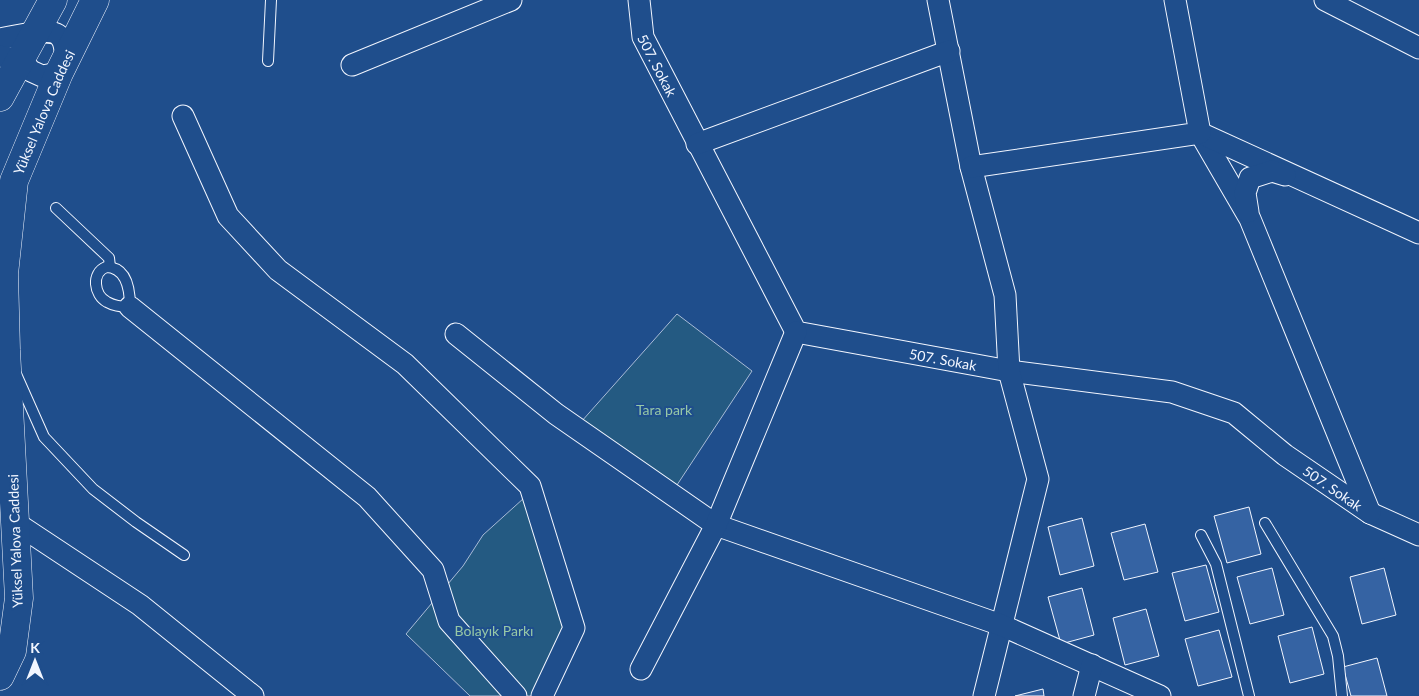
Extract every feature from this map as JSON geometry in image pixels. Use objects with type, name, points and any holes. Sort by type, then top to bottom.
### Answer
[{"type":"main road","points":[[0,97],[10,58],[35,33],[52,0]]},
{"type":"main road","name":"Yüksel Yalova Caddesi","points":[[0,676],[12,650],[19,598],[6,350],[4,274],[14,181],[62,65],[95,0]]},
{"type":"street","points":[[352,65],[510,0]]},
{"type":"street","name":"507. Sokak","points":[[638,0],[643,37],[796,332],[1009,371],[1172,392],[1234,414],[1285,455],[1370,513],[1419,535]]},
{"type":"street","points":[[938,0],[971,167],[1005,296],[1009,371],[1038,479],[984,696]]},
{"type":"street","points":[[1175,0],[1200,133],[1250,220],[1370,513]]},
{"type":"street","points":[[1325,0],[1419,48]]},
{"type":"street","points":[[0,39],[35,33],[56,33],[62,40],[62,65],[42,76],[10,58]]},
{"type":"street","points":[[697,144],[949,51]]},
{"type":"street","points":[[183,116],[228,216],[272,263],[405,364],[530,486],[574,628],[542,696]]},
{"type":"street","points":[[971,167],[1200,133],[1419,233]]},
{"type":"street","points":[[1250,220],[1245,193],[1250,178],[1272,171],[1301,179]]},
{"type":"street","points":[[130,307],[367,497],[434,570],[449,621],[516,696]]},
{"type":"street","points":[[641,669],[716,525],[796,332]]},
{"type":"street","points":[[456,334],[556,414],[716,525],[1001,625],[1160,696]]},
{"type":"street","points":[[16,523],[140,606],[253,696]]},
{"type":"street","points":[[1084,696],[1092,666]]},
{"type":"lane","points":[[268,61],[271,0]]},
{"type":"lane","points":[[56,208],[109,258],[110,267]]},
{"type":"lane","points":[[110,267],[122,273],[129,292],[130,307],[122,307],[105,301],[97,289],[96,278],[98,272],[110,267]]},
{"type":"lane","points":[[6,350],[44,437],[94,489],[136,522],[184,554]]},
{"type":"lane","points":[[1265,523],[1332,636],[1338,656],[1342,696]]},
{"type":"lane","points":[[1201,535],[1216,564],[1249,696]]},
{"type":"green space","name":"Tara park","points":[[677,314],[752,371],[675,488],[581,422]]},
{"type":"green space","name":"Bolayık Parkı","points":[[524,498],[567,629],[533,696],[470,696],[406,634],[463,566],[483,535]]},
{"type":"building","points":[[1249,507],[1261,554],[1227,563],[1214,516]]},
{"type":"building","points":[[1082,518],[1094,566],[1060,575],[1048,527]]},
{"type":"building","points":[[1145,524],[1158,572],[1124,580],[1111,533]]},
{"type":"building","points":[[1206,565],[1219,612],[1185,621],[1172,573]]},
{"type":"building","points":[[1272,568],[1284,615],[1250,624],[1237,577]]},
{"type":"building","points":[[1384,568],[1396,615],[1362,624],[1350,577]]},
{"type":"building","points":[[1082,588],[1094,635],[1061,644],[1048,597]]},
{"type":"building","points":[[1146,609],[1159,656],[1125,665],[1113,618]]},
{"type":"building","points":[[1312,627],[1324,674],[1290,683],[1278,636]]},
{"type":"building","points":[[1219,630],[1232,677],[1198,686],[1185,639]]},
{"type":"building","points":[[1377,658],[1387,696],[1351,696],[1343,667]]},
{"type":"building","points":[[1043,689],[1044,696],[1015,696]]}]
